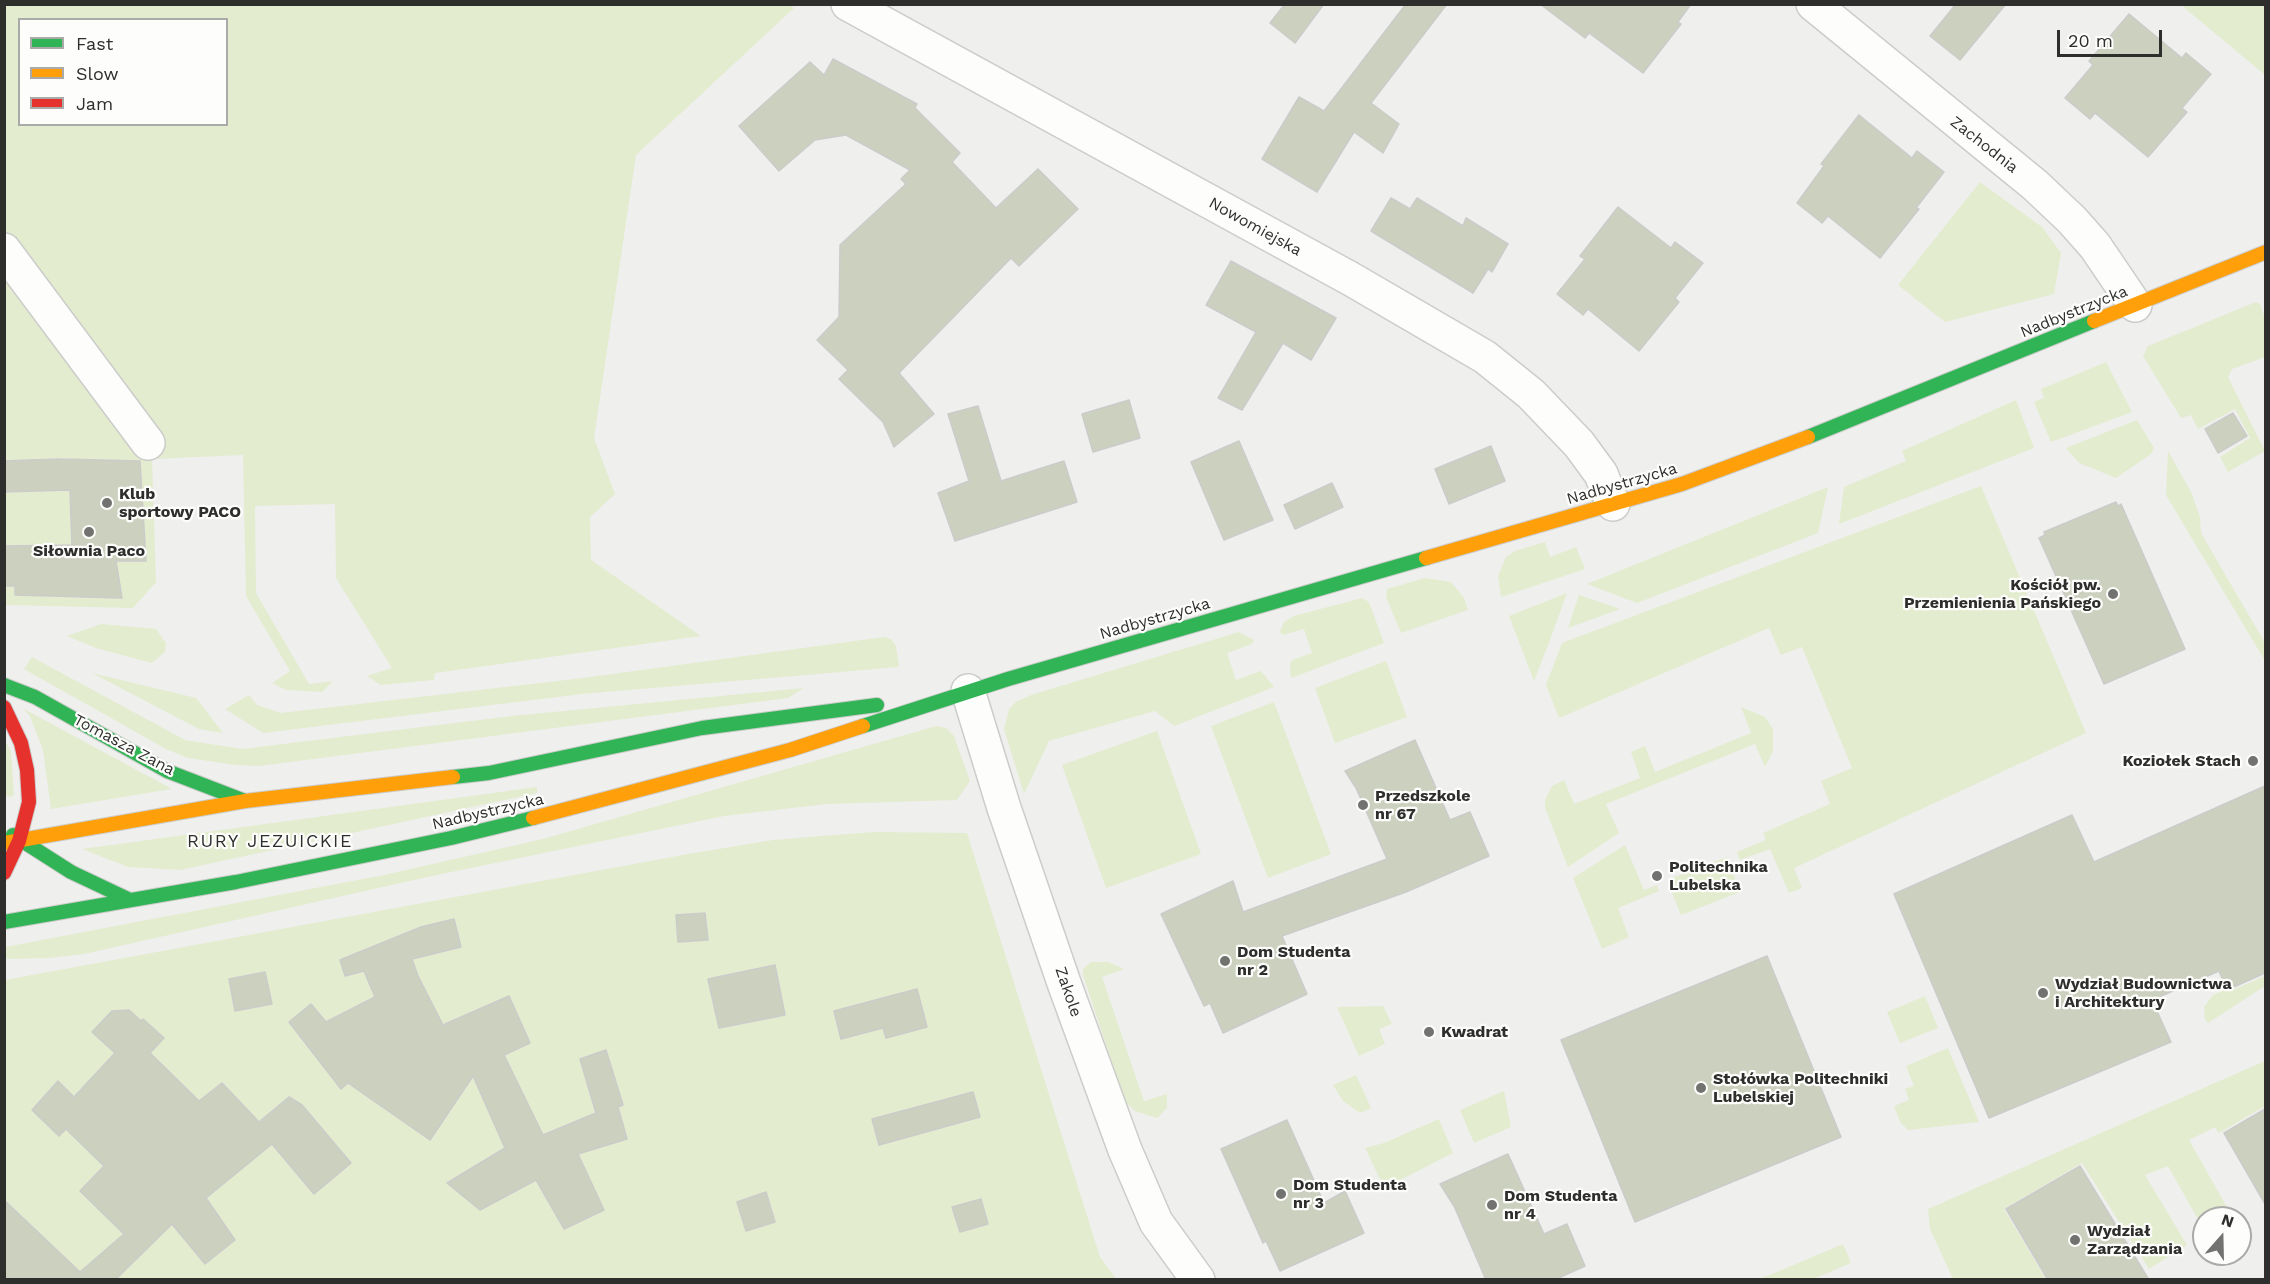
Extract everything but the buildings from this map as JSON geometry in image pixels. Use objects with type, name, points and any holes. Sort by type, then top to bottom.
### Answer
[{"type":"street","name":"Nowomiejska","points":[[848,4],[1360,284],[1485,357],[1531,394],[1571,435],[1600,474],[1613,504]]},
{"type":"street","name":"Zachodnia","points":[[1813,4],[1847,15],[1934,106],[2035,185],[2072,220],[2101,254],[2134,305]]},
{"type":"street","points":[[4,250],[148,443]]},
{"type":"street","name":"Nadbystrzycka","points":[[4,922],[236,882],[451,838],[619,797],[790,750],[968,691],[1613,504],[1754,459],[2265,252]]},
{"type":"street","name":"Tomasza Zana","points":[[4,685],[35,697],[167,771],[245,801]]},
{"type":"street","name":"Nadbystrzycka","points":[[4,843],[245,801],[489,773],[702,728],[968,691]]},
{"type":"street","name":"Zakole","points":[[968,691],[1004,808],[1064,983],[1125,1150],[1156,1222],[1198,1280]]},
{"type":"street","points":[[4,707],[21,743],[27,770],[29,802],[19,841],[4,873]]},
{"type":"street","points":[[4,828],[19,841],[71,872],[129,899]]},
{"type":"green space","points":[[788,4],[794,8],[636,155],[594,438],[615,494],[590,517],[591,560],[701,636],[435,673],[434,680],[381,685],[367,676],[392,668],[336,578],[335,504],[255,506],[256,593],[309,684],[333,681],[322,692],[286,690],[272,683],[290,671],[246,596],[243,455],[152,459],[156,582],[133,608],[5,605],[5,5]]},
{"type":"green space","points":[[2181,5],[2265,5],[2265,75]]},
{"type":"green space","points":[[1980,182],[2042,227],[2061,253],[2054,294],[1945,322],[1898,285]]},
{"type":"green space","points":[[2256,302],[2260,304],[2265,318],[2265,357],[2232,369],[2228,377],[2265,451],[2228,472],[2220,457],[2250,438],[2235,409],[2198,429],[2191,415],[2181,418],[2143,356],[2148,346]]},
{"type":"green space","points":[[2106,362],[2132,412],[2051,442],[2034,402],[2044,398],[2041,389]]},
{"type":"green space","points":[[2016,400],[2034,448],[1839,524],[1844,487],[1906,461],[1902,451]]},
{"type":"green space","points":[[2137,420],[2154,448],[2151,454],[2116,478],[2079,463],[2066,448]]},
{"type":"green space","points":[[2168,451],[2191,492],[2200,517],[2201,533],[2265,643],[2265,661],[2166,495]]},
{"type":"green space","points":[[1981,486],[2086,733],[1794,868],[1802,888],[1789,893],[1770,849],[1740,860],[1737,852],[1766,840],[1763,833],[1830,804],[1821,781],[1852,768],[1802,647],[1781,655],[1769,628],[1559,718],[1546,685],[1562,643]]},
{"type":"green space","points":[[1828,487],[1818,533],[1637,603],[1587,584]]},
{"type":"green space","points":[[1545,542],[1550,557],[1576,547],[1585,569],[1501,597],[1498,576],[1506,557],[1515,551]]},
{"type":"green space","points":[[1425,578],[1451,582],[1464,598],[1468,610],[1401,633],[1386,597],[1387,589]]},
{"type":"green space","points":[[1567,593],[1550,640],[1534,681],[1509,616]]},
{"type":"green space","points":[[1579,595],[1620,609],[1568,628]]},
{"type":"green space","points":[[1362,598],[1369,602],[1384,643],[1291,678],[1292,660],[1312,653],[1304,629],[1283,635],[1280,632],[1284,622],[1294,616]]},
{"type":"green space","points":[[101,624],[156,629],[166,643],[165,652],[152,663],[96,648],[67,636]]},
{"type":"green space","points":[[1239,632],[1254,640],[1252,644],[1227,653],[1236,680],[1261,671],[1274,687],[1174,726],[1155,711],[1049,741],[1024,794],[1004,729],[1009,709],[1016,702],[1031,695]]},
{"type":"green space","points":[[884,637],[891,639],[896,646],[899,667],[582,694],[263,733],[225,709],[249,695],[257,705],[281,713],[583,678]]},
{"type":"green space","points":[[32,657],[185,740],[242,749],[512,716],[804,688],[788,698],[259,766],[188,758],[166,749],[24,669]]},
{"type":"green space","points":[[1386,661],[1407,717],[1335,743],[1315,688]]},
{"type":"green space","points":[[92,673],[196,698],[223,733],[199,729]]},
{"type":"green space","points":[[1274,702],[1331,854],[1268,878],[1211,726]]},
{"type":"green space","points":[[1741,707],[1765,717],[1773,729],[1773,751],[1765,767],[1755,744],[1606,804],[1619,833],[1568,867],[1545,808],[1545,800],[1552,786],[1564,780],[1574,804],[1640,778],[1631,752],[1645,746],[1655,772],[1751,733]]},
{"type":"green space","points":[[22,708],[172,789],[51,809],[43,750],[30,716]]},
{"type":"green space","points":[[936,726],[946,728],[954,736],[970,781],[957,800],[827,804],[724,816],[432,876],[84,954],[5,959],[5,947],[384,875],[543,839]]},
{"type":"green space","points":[[1157,731],[1201,854],[1106,888],[1062,765]]},
{"type":"green space","points":[[4,739],[11,751],[14,795],[11,797],[5,795]]},
{"type":"green space","points":[[537,787],[537,793],[180,870],[128,867],[82,849]]},
{"type":"green space","points":[[873,832],[967,833],[1100,1257],[1116,1279],[5,1280],[5,980],[688,854],[773,840]]},
{"type":"green space","points":[[1625,845],[1644,890],[1657,885],[1659,891],[1618,908],[1629,937],[1602,949],[1573,878]]},
{"type":"green space","points":[[1727,857],[1740,892],[1681,915],[1667,880]]},
{"type":"green space","points":[[1091,962],[1108,962],[1124,969],[1102,977],[1144,1101],[1167,1094],[1167,1108],[1157,1118],[1135,1111],[1125,1102],[1083,975],[1083,969]]},
{"type":"green space","points":[[2265,976],[2265,986],[2208,1023],[2205,1019],[2204,1007],[2213,995],[2226,989],[2228,992]]},
{"type":"green space","points":[[1925,996],[1938,1028],[1900,1043],[1887,1012]]},
{"type":"green space","points":[[1383,1006],[1392,1024],[1379,1029],[1385,1044],[1359,1056],[1337,1007]]},
{"type":"green space","points":[[1948,1048],[1979,1122],[1908,1130],[1900,1122],[1894,1106],[1909,1100],[1905,1089],[1914,1086],[1906,1066]]},
{"type":"green space","points":[[2265,1061],[2265,1106],[2219,1133],[2215,1127],[2189,1140],[2226,1206],[2192,1206],[2192,1209],[2168,1166],[2145,1175],[2187,1245],[2149,1269],[2082,1163],[2004,1209],[2046,1279],[1953,1279],[1930,1229],[1928,1209]]},
{"type":"green space","points":[[1356,1075],[1371,1108],[1360,1113],[1343,1101],[1333,1085]]},
{"type":"green space","points":[[1504,1091],[1511,1127],[1474,1143],[1460,1110]]},
{"type":"green space","points":[[1439,1119],[1453,1153],[1394,1183],[1382,1183],[1365,1148],[1384,1143]]},
{"type":"green space","points":[[1843,1244],[1851,1263],[1813,1279],[1760,1279]]},
{"type":"traffic: fast","points":[[1808,437],[2094,321]]},
{"type":"traffic: fast","points":[[863,726],[1008,679],[1426,558]]},
{"type":"traffic: fast","points":[[4,685],[35,697],[167,771],[245,801]]},
{"type":"traffic: fast","points":[[453,777],[489,773],[702,728],[877,705]]},
{"type":"traffic: fast","points":[[4,922],[236,882],[451,838],[533,818]]},
{"type":"traffic: fast","points":[[13,835],[71,872],[128,899]]},
{"type":"traffic: slow","points":[[2094,321],[2266,252]]},
{"type":"traffic: slow","points":[[1426,558],[1682,484],[1808,437]]},
{"type":"traffic: slow","points":[[533,818],[790,750],[863,726]]},
{"type":"traffic: slow","points":[[4,843],[245,801],[453,777]]},
{"type":"traffic: jam","points":[[4,707],[21,743],[27,770],[29,802],[19,841],[4,873]]},
{"type":"place","name":"Klub sportowy PACO","points":[[107,503]]},
{"type":"place","name":"Siłownia Paco","points":[[89,532]]},
{"type":"place","name":"Kościół pw. Przemienienia Pańskiego","points":[[2113,594]]},
{"type":"place","name":"Koziołek Stach","points":[[2253,761]]},
{"type":"place","name":"Przedszkole nr 67","points":[[1363,805]]},
{"type":"place","name":"Politechnika Lubelska","points":[[1657,876]]},
{"type":"place","name":"Dom Studenta nr 2","points":[[1225,961]]},
{"type":"place","name":"Wydział Budownictwa i Architektury","points":[[2043,993]]},
{"type":"place","name":"Kwadrat","points":[[1429,1032]]},
{"type":"place","name":"Stołówka Politechniki Lubelskiej","points":[[1701,1088]]},
{"type":"place","name":"Dom Studenta nr 3","points":[[1281,1194]]},
{"type":"place","name":"Dom Studenta nr 4","points":[[1492,1205]]},
{"type":"place","name":"Wydział Zarządzania","points":[[2075,1240]]},
{"type":"district","name":"RURY JEZUICKIE","points":[[270,842]]}]
